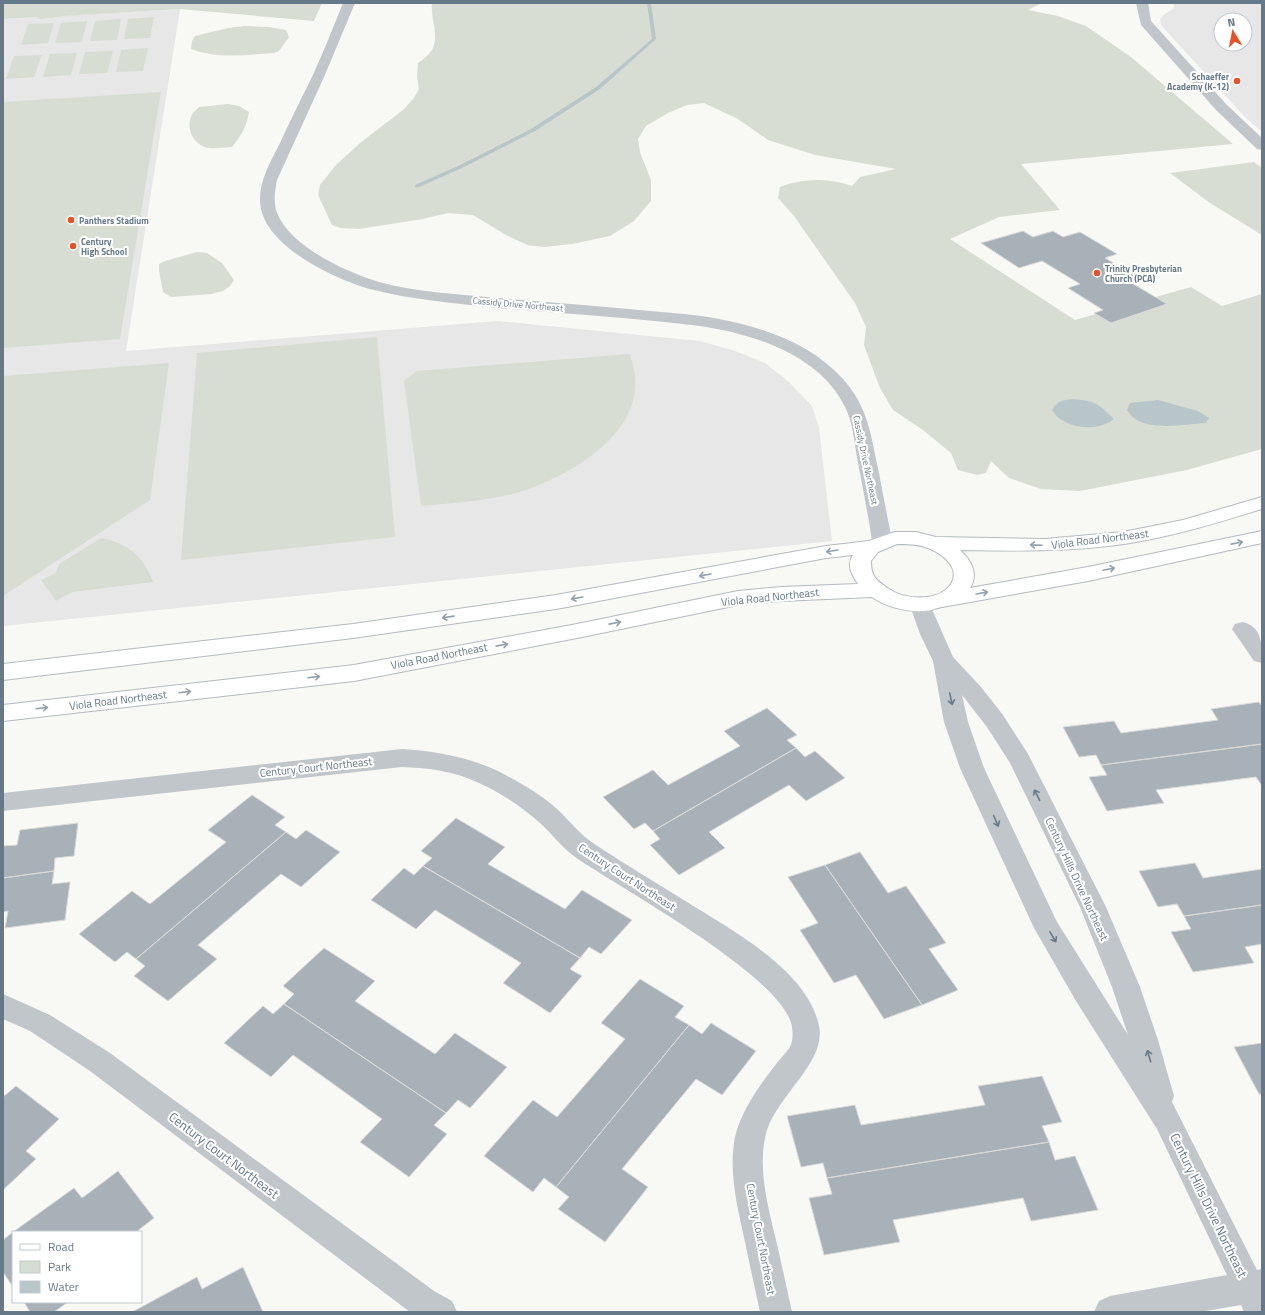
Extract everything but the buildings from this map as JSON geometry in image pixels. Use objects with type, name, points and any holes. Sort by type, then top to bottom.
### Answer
[{"type":"main road","name":"Viola Road Northeast","points":[[933,543],[1045,545],[1123,538],[1186,526],[1262,503]]},
{"type":"main road","points":[[877,544],[864,554],[860,563],[860,572],[865,581],[873,590],[885,597],[900,602],[920,604],[1088,574],[1262,537]]},
{"type":"main road","points":[[3,672],[353,631],[540,604],[877,544],[895,538],[909,538],[933,543],[949,551],[958,559],[963,568],[964,578],[961,586],[954,594],[943,600]]},
{"type":"main road","name":"Viola Road Northeast","points":[[3,713],[354,672],[569,632],[738,598],[781,594],[873,590]]},
{"type":"street","name":"Cassidy Drive Northeast","points":[[349,3],[318,77],[271,176],[268,187],[267,201],[269,213],[278,227],[290,240],[307,254],[348,275],[374,285],[443,297],[695,321],[752,332],[792,349],[816,363],[835,380],[850,398],[859,420],[877,544]]},
{"type":"street","points":[[1142,3],[1145,22],[1221,107],[1262,146]]},
{"type":"street","name":"Century Hills Drive Northeast","points":[[920,604],[931,634],[944,661],[950,697],[958,728],[972,768],[1047,928],[1086,993],[1167,1120],[1257,1295]]},
{"type":"street","points":[[1243,629],[1262,656]]},
{"type":"street","name":"Century Hills Drive Northeast","points":[[944,661],[973,693],[995,721],[1020,760],[1089,900],[1128,995],[1144,1040],[1167,1120]]},
{"type":"street","name":"Century Court Northeast","points":[[3,802],[402,758],[426,758],[461,765],[502,784],[538,806],[569,838],[585,851],[705,927],[764,969],[789,994],[803,1014],[806,1024],[804,1050],[769,1097],[756,1119],[748,1154],[752,1202],[776,1312]]},
{"type":"street","name":"Century Court Northeast","points":[[3,1006],[40,1023],[100,1062],[423,1302],[441,1312]]},
{"type":"street","points":[[1110,1312],[1257,1295]]},
{"type":"shaded area","name":"Schaeffer Academy (K-12)","points":[[1172,3],[1262,3],[1262,132],[1246,118],[1161,25],[1160,19],[1173,9],[1174,5]]},
{"type":"shaded area","name":"Century High School","points":[[180,9],[126,351],[498,321],[700,341],[735,351],[765,363],[790,383],[812,406],[819,428],[832,541],[3,626],[3,19]]},
{"type":"green space","points":[[3,3],[322,3],[314,21],[180,9],[64,16],[40,19],[38,17],[3,19]]},
{"type":"green space","points":[[432,3],[1042,3],[1028,10],[1058,16],[1086,26],[1131,57],[1233,144],[1021,164],[1060,210],[999,217],[950,239],[1075,320],[1191,287],[1222,306],[1262,294],[1262,449],[1187,470],[1080,491],[1041,489],[1009,478],[991,461],[986,473],[977,475],[958,470],[951,453],[923,430],[893,410],[880,388],[864,345],[866,327],[855,303],[794,216],[778,198],[780,187],[789,184],[825,180],[852,186],[860,177],[896,169],[815,155],[768,140],[738,119],[704,103],[687,105],[668,113],[646,126],[638,139],[640,152],[651,180],[651,201],[634,221],[610,236],[572,244],[544,247],[527,245],[506,235],[473,215],[448,213],[423,219],[359,229],[340,228],[332,225],[318,195],[320,185],[336,165],[360,143],[403,110],[414,98],[419,89],[417,77],[418,63],[432,50],[435,39]]},
{"type":"green space","points":[[154,17],[150,38],[124,39],[128,19]]},
{"type":"green space","points":[[121,19],[117,40],[90,41],[95,21]]},
{"type":"green space","points":[[87,21],[82,42],[55,43],[61,23]]},
{"type":"green space","points":[[54,23],[48,43],[21,45],[28,24]]},
{"type":"green space","points":[[245,26],[269,27],[286,30],[289,37],[279,51],[274,53],[221,55],[191,49],[192,41],[195,36],[228,28]]},
{"type":"green space","points":[[148,48],[143,71],[116,72],[121,50]]},
{"type":"green space","points":[[113,51],[107,73],[79,74],[85,52]]},
{"type":"green space","points":[[77,53],[71,75],[43,77],[50,54]]},
{"type":"green space","points":[[42,55],[34,77],[6,79],[14,56]]},
{"type":"green space","name":"Panthers Stadium","points":[[161,92],[120,339],[3,348],[3,102]]},
{"type":"green space","points":[[228,104],[239,106],[249,112],[243,131],[232,147],[204,147],[195,141],[192,137],[190,127],[193,113],[199,107]]},
{"type":"green space","points":[[1254,162],[1262,168],[1262,235],[1210,203],[1170,173]]},
{"type":"green space","points":[[197,252],[207,253],[222,263],[234,280],[230,286],[223,291],[211,294],[171,297],[163,292],[159,264]]},
{"type":"green space","points":[[377,337],[395,537],[181,560],[197,353]]},
{"type":"green space","points":[[630,354],[635,381],[635,390],[631,408],[622,425],[594,454],[558,476],[523,491],[459,503],[421,506],[404,381],[417,371]]},
{"type":"green space","points":[[169,363],[150,500],[3,596],[3,376]]},
{"type":"green space","points":[[101,538],[119,543],[133,552],[145,565],[153,582],[73,592],[56,601],[41,580],[56,573],[59,564]]},
{"type":"water","points":[[1073,399],[1096,404],[1104,409],[1114,419],[1099,426],[1081,427],[1072,425],[1057,416],[1052,410],[1061,402]]},
{"type":"water","points":[[1158,400],[1198,411],[1209,418],[1206,423],[1174,426],[1152,425],[1133,417],[1127,410],[1130,403]]},
{"type":"waterway","points":[[417,186],[460,167],[533,130],[598,88],[654,39],[649,3]]},
{"type":"place","name":"Schaeffer Academy (K-12)","points":[[1237,81]]},
{"type":"place","name":"Panthers Stadium","points":[[71,220]]},
{"type":"place","name":"Century High School","points":[[73,246]]},
{"type":"place","name":"Trinity Presbyterian Church (PCA)","points":[[1097,273]]}]
